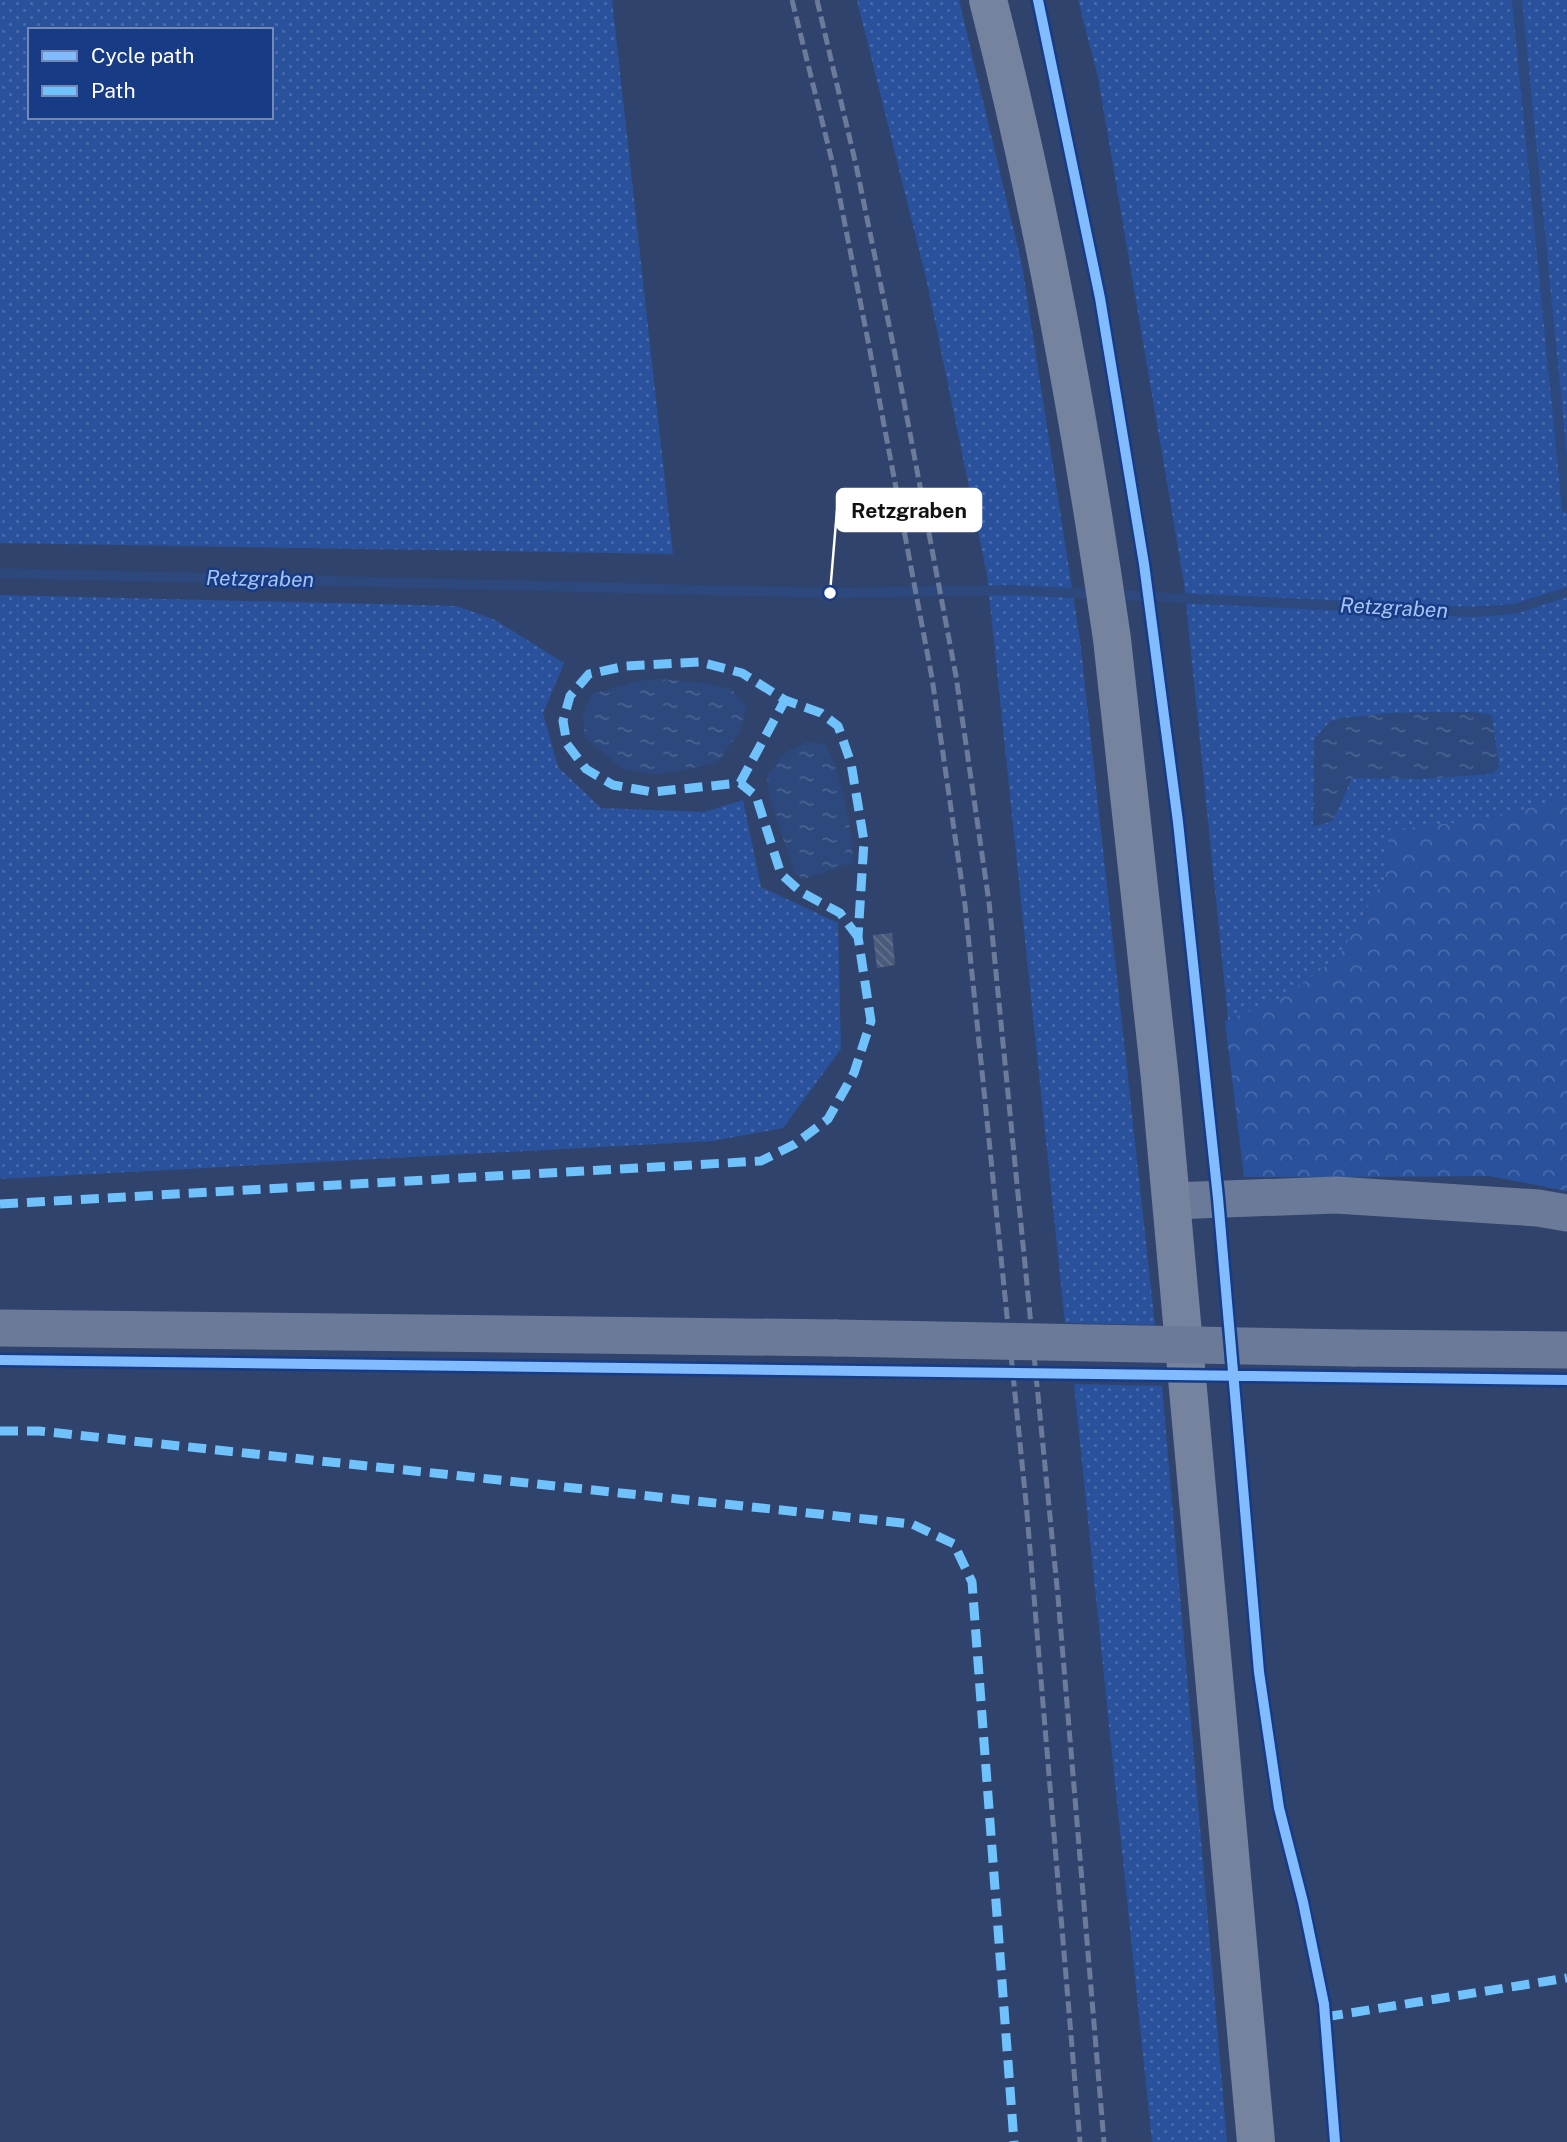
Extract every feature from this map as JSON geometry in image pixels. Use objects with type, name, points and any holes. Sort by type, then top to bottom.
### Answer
[{"type":"main road","points":[[988,0],[1010,86],[1057,311],[1112,639],[1160,1079],[1256,2142]]},
{"type":"street","points":[[1171,1202],[1336,1195],[1538,1208],[1567,1213]]},
{"type":"street","points":[[0,1328],[1567,1350]]},
{"type":"green space","points":[[0,0],[612,0],[673,554],[0,543]]},
{"type":"green space","points":[[857,0],[959,0],[1022,265],[1080,640],[1155,1325],[1065,1323],[987,575],[927,282]]},
{"type":"green space","points":[[1078,0],[1567,0],[1567,1191],[1490,1176],[1244,1177],[1184,583],[1098,77]]},
{"type":"green space","points":[[0,595],[457,606],[495,620],[564,663],[543,713],[558,767],[601,808],[704,812],[743,800],[761,887],[838,923],[841,1049],[783,1128],[713,1141],[0,1179]]},
{"type":"green space","points":[[1567,794],[1567,1191],[1490,1176],[1244,1177],[1225,1021],[1282,998],[1339,956],[1386,876],[1389,830],[1489,819],[1564,798]]},
{"type":"green space","points":[[1074,1384],[1162,1386],[1227,2142],[1152,2142]]},
{"type":"water","points":[[658,679],[704,683],[731,689],[746,706],[740,731],[717,763],[656,775],[623,769],[585,738],[583,714],[592,694],[637,681]]},
{"type":"water","points":[[1474,712],[1492,715],[1499,767],[1492,774],[1420,779],[1352,778],[1333,821],[1313,827],[1314,739],[1332,719],[1390,713]]},
{"type":"water","points":[[806,742],[825,744],[831,757],[845,801],[853,862],[804,879],[795,874],[769,797],[767,777],[783,754]]},
{"type":"building","points":[[892,933],[895,965],[877,968],[873,935]]},
{"type":"waterway","points":[[1517,0],[1567,508]]},
{"type":"waterway","name":"Retzgraben","points":[[0,573],[830,593],[1011,590],[1472,612],[1515,609],[1567,592]]},
{"type":"railway","points":[[792,0],[834,169],[870,351],[932,678],[965,905],[1026,1502],[1080,2142]]},
{"type":"railway","points":[[817,0],[856,165],[894,349],[956,676],[989,902],[1058,1597],[1104,2142]]},
{"type":"marked path","points":[[0,1204],[761,1161],[795,1144],[828,1119],[854,1073],[871,1021],[858,937],[864,841],[851,763],[838,726],[821,713],[785,700],[742,673],[700,662],[626,666],[589,674],[570,696],[563,721],[567,744],[586,769],[613,785],[652,792],[740,783],[756,796],[781,874],[801,892],[840,913],[858,937]]},
{"type":"marked path","points":[[740,783],[785,700]]},
{"type":"marked path","points":[[0,1431],[39,1431],[912,1524],[954,1544],[972,1582],[1014,2142]]},
{"type":"marked path","points":[[1325,2017],[1567,1978]]},
{"type":"cycle path","points":[[1038,0],[1100,298],[1144,564],[1178,822],[1218,1198],[1259,1672],[1279,1808],[1303,1902],[1324,2004],[1335,2142]]},
{"type":"cycle path","points":[[0,1360],[1567,1380]]},
{"type":"place","name":"Retzgraben","points":[[830,593]]}]
